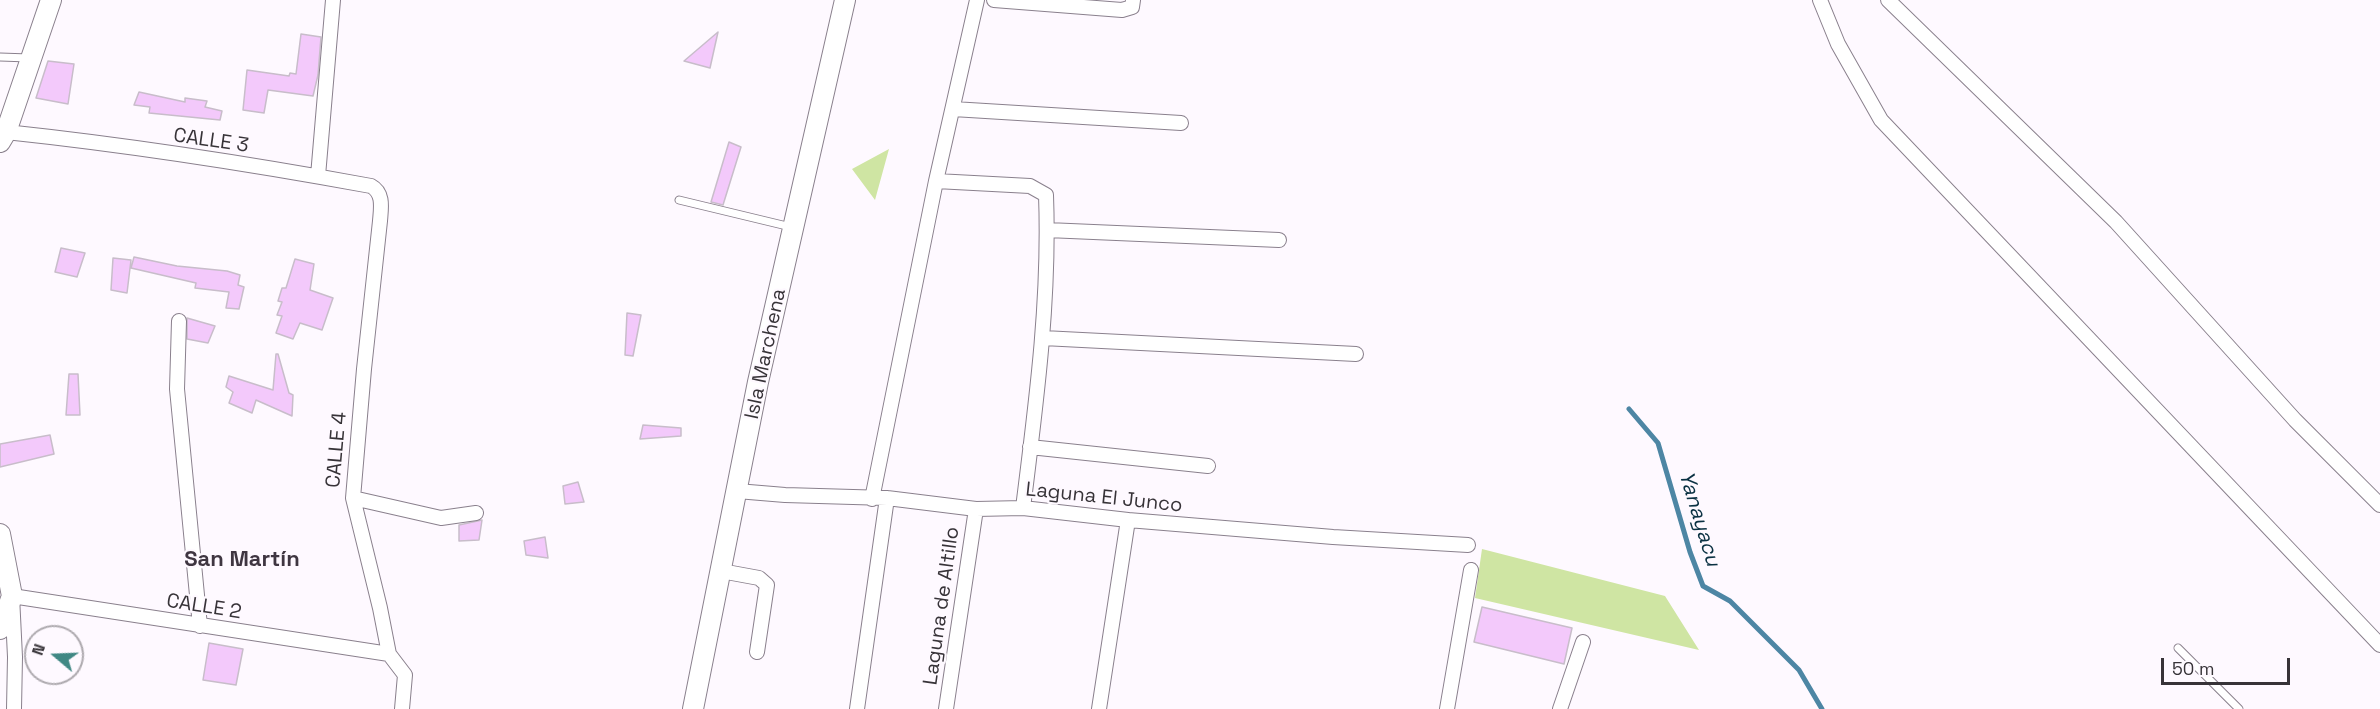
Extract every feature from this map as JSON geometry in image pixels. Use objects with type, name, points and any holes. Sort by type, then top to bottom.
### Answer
[{"type":"street","points":[[3,137],[51,0]]},
{"type":"street","points":[[318,176],[333,0]]},
{"type":"street","name":"Isla Marchena","points":[[693,709],[758,382],[845,0]]},
{"type":"street","points":[[872,498],[936,181],[977,0]]},
{"type":"street","points":[[994,0],[1122,10],[1132,7],[1133,0]]},
{"type":"street","points":[[1820,0],[1838,44],[1881,120],[2380,645]]},
{"type":"street","points":[[1888,0],[2116,222],[2295,420],[2380,505]]},
{"type":"street","points":[[953,109],[1181,123]]},
{"type":"street","name":"CALLE 3","points":[[3,137],[74,140],[318,176],[375,188],[381,198],[380,221]]},
{"type":"street","points":[[936,181],[1030,186],[1046,195],[1043,338],[1023,508]]},
{"type":"street","name":"CALLE 4","points":[[380,221],[352,498],[380,608],[389,654],[405,675],[402,709]]},
{"type":"street","points":[[1047,230],[1279,240]]},
{"type":"street","points":[[178,321],[177,389],[200,626]]},
{"type":"street","points":[[1043,338],[1356,354]]},
{"type":"street","points":[[1030,447],[1208,466]]},
{"type":"street","name":"Laguna El Junco","points":[[737,490],[887,498],[976,509],[1023,508],[1128,520],[1333,537],[1468,544]]},
{"type":"street","points":[[352,498],[441,518],[476,513]]},
{"type":"street","points":[[857,709],[887,498]]},
{"type":"street","name":"Laguna de Altillo","points":[[946,709],[976,509]]},
{"type":"street","points":[[1099,709],[1128,520]]},
{"type":"street","points":[[0,534],[12,596],[15,657],[14,709]]},
{"type":"street","points":[[1447,709],[1471,570]]},
{"type":"street","points":[[721,572],[765,580],[767,585],[757,652]]},
{"type":"street","points":[[0,629],[12,596]]},
{"type":"street","name":"CALLE 2","points":[[12,596],[389,654]]},
{"type":"street","points":[[1560,709],[1583,642]]},
{"type":"lane","points":[[0,57],[31,58]]},
{"type":"lane","points":[[679,200],[794,227]]},
{"type":"lane","points":[[2178,648],[2239,709]]},
{"type":"green space","points":[[889,149],[875,200],[852,169]]},
{"type":"green space","points":[[1482,549],[1665,596],[1699,650],[1475,598]]},
{"type":"building","points":[[718,32],[710,68],[684,61]]},
{"type":"building","points":[[301,34],[321,37],[318,75],[313,96],[268,90],[264,113],[243,110],[247,70],[289,76],[290,73],[296,74]]},
{"type":"building","points":[[48,61],[74,64],[68,104],[36,98]]},
{"type":"building","points":[[139,92],[185,102],[185,98],[207,101],[205,107],[222,111],[220,120],[149,113],[150,107],[134,105]]},
{"type":"building","points":[[729,142],[741,147],[723,205],[711,202]]},
{"type":"building","points":[[61,248],[85,253],[77,277],[55,272]]},
{"type":"building","points":[[134,257],[240,275],[238,285],[244,287],[239,309],[226,308],[229,292],[195,288],[196,283],[131,268]]},
{"type":"building","points":[[113,258],[131,260],[127,293],[111,290]]},
{"type":"building","points":[[295,259],[314,264],[310,290],[333,298],[322,330],[300,323],[293,339],[276,333],[282,316],[277,315],[282,302],[278,301],[282,288],[286,288]]},
{"type":"building","points":[[627,313],[641,315],[633,356],[625,355]]},
{"type":"building","points":[[187,318],[215,326],[208,343],[187,339]]},
{"type":"building","points":[[276,354],[278,354],[289,393],[293,395],[292,416],[256,400],[252,413],[229,403],[233,392],[226,387],[229,376],[273,390]]},
{"type":"building","points":[[69,374],[78,374],[80,415],[66,415]]},
{"type":"building","points":[[643,425],[681,428],[681,436],[640,439]]},
{"type":"building","points":[[50,435],[54,454],[0,467],[0,444]]},
{"type":"building","points":[[578,482],[584,502],[565,504],[563,486]]},
{"type":"building","points":[[482,520],[479,540],[459,541],[459,525]]},
{"type":"building","points":[[545,537],[548,558],[526,555],[524,541]]},
{"type":"building","points":[[1482,607],[1572,628],[1564,664],[1474,642]]},
{"type":"building","points":[[209,643],[243,649],[236,685],[203,680]]},
{"type":"waterway","name":"Yanayacu","points":[[1629,409],[1658,443],[1690,552],[1703,586],[1730,601],[1799,670],[1822,709]]},
{"type":"district","name":"San Martín","points":[[242,560]]}]
